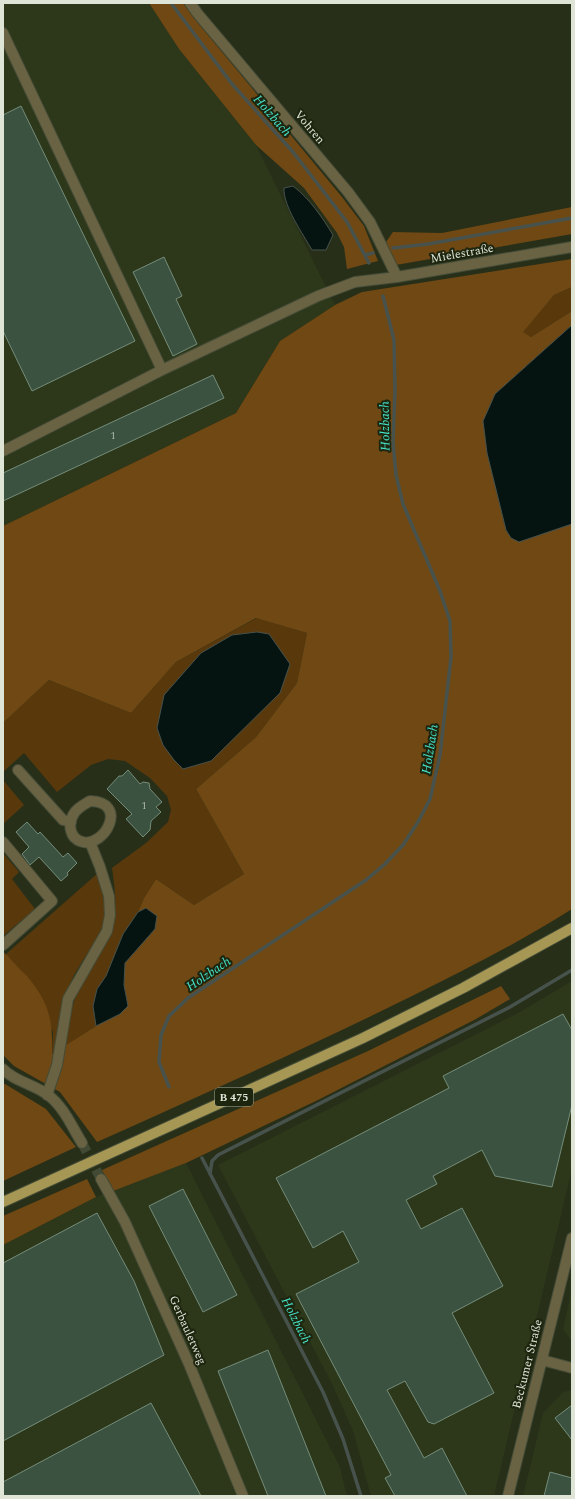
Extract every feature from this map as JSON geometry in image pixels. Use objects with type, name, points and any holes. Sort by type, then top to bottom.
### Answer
[{"type":"main road","name":"B 475","points":[[3,1202],[363,1038],[463,988],[572,928]]},
{"type":"street","name":"Vohren","points":[[190,3],[348,192],[370,222],[397,277]]},
{"type":"street","points":[[3,33],[7,53],[162,370]]},
{"type":"street","name":"Mielestraße","points":[[3,451],[162,370],[318,296],[355,282],[397,277],[572,247]]},
{"type":"street","points":[[18,770],[63,820],[71,822]]},
{"type":"street","points":[[90,801],[97,801],[104,805],[111,813],[111,822],[106,830],[90,842],[79,841],[72,834],[70,827],[75,813],[82,806],[90,801]]},
{"type":"street","points":[[3,842],[52,901],[3,945]]},
{"type":"street","points":[[47,1095],[57,1065],[68,999],[107,931],[110,915],[109,896],[90,842]]},
{"type":"street","points":[[3,1068],[9,1074],[47,1095],[59,1106],[82,1143]]},
{"type":"street","name":"Gerbauletweg","points":[[101,1179],[125,1222],[188,1364],[243,1496]]},
{"type":"street","name":"Beckumer Straße","points":[[508,1496],[572,1238]]},
{"type":"street","points":[[542,1360],[572,1368]]},
{"type":"shaded area","points":[[3,3],[149,3],[179,49],[256,145],[335,305],[280,341],[236,413],[3,526]]},
{"type":"shaded area","points":[[149,3],[183,3],[364,226],[378,261],[347,269],[344,247],[337,233],[304,188],[256,145],[179,49]]},
{"type":"shaded area","points":[[293,186],[310,202],[333,235],[326,250],[312,250],[294,220],[287,203],[284,188]]},
{"type":"shaded area","points":[[572,207],[572,234],[396,265],[386,242],[393,232],[442,233]]},
{"type":"shaded area","points":[[572,259],[572,287],[554,295],[523,332],[531,337],[572,311],[572,325],[495,394],[487,453],[506,530],[511,538],[519,541],[572,524],[572,909],[492,955],[410,997],[293,1053],[97,1142],[60,1092],[14,1066],[3,1055],[3,952],[27,976],[45,1003],[52,1031],[52,1054],[96,1026],[120,1014],[128,1006],[124,985],[125,963],[155,929],[146,908],[138,912],[144,898],[156,879],[194,905],[244,874],[196,789],[256,737],[297,683],[307,633],[256,618],[176,662],[131,713],[49,680],[3,723],[3,526],[236,413],[280,341],[335,305],[362,292]]},
{"type":"shaded area","points":[[572,287],[572,311],[531,337],[522,332],[554,295]]},
{"type":"shaded area","points":[[572,325],[572,524],[519,542],[511,538],[506,530],[487,453],[483,421],[495,394]]},
{"type":"shaded area","points":[[257,618],[307,633],[297,683],[256,737],[196,789],[244,874],[194,905],[156,879],[144,898],[138,912],[123,934],[106,976],[97,989],[93,1006],[96,1026],[65,1046],[68,1023],[82,981],[92,961],[108,938],[111,930],[115,914],[112,868],[146,843],[168,822],[171,810],[167,796],[150,778],[125,761],[108,759],[91,765],[57,792],[24,753],[3,772],[3,723],[49,680],[131,713],[176,662]]},
{"type":"shaded area","points":[[257,632],[269,634],[290,664],[280,693],[211,761],[183,769],[163,745],[157,728],[164,695],[201,653],[232,635]]},
{"type":"shaded area","points":[[3,780],[24,805],[3,824]]},
{"type":"shaded area","points":[[3,853],[19,872],[12,879],[35,909],[3,936]]},
{"type":"shaded area","points":[[98,873],[105,902],[105,920],[102,929],[71,982],[63,1007],[57,1051],[52,1054],[53,1032],[15,965],[6,954]]},
{"type":"shaded area","points":[[146,908],[157,916],[155,929],[125,963],[124,985],[128,1006],[120,1014],[96,1026],[93,1006],[97,989],[106,976],[123,934],[138,912]]},
{"type":"shaded area","points":[[572,981],[572,1169],[494,1496],[371,1496],[353,1431],[332,1384],[218,1165],[518,1013]]},
{"type":"shaded area","points":[[501,986],[510,999],[476,1019],[318,1100],[186,1163],[113,1191],[102,1170],[368,1051]]},
{"type":"shaded area","points":[[3,1084],[46,1109],[76,1147],[3,1181]]},
{"type":"shaded area","points":[[186,1163],[340,1467],[347,1496],[3,1496],[3,1245],[96,1197]]},
{"type":"shaded area","points":[[87,1179],[96,1197],[3,1245],[3,1216]]},
{"type":"shaded area","points":[[572,1289],[572,1342],[563,1329]]},
{"type":"shaded area","points":[[572,1390],[572,1496],[523,1496],[543,1413],[563,1392]]},
{"type":"building","points":[[21,106],[135,341],[32,391],[3,331],[3,115]]},
{"type":"building","points":[[164,257],[182,296],[176,299],[197,344],[173,356],[133,272]]},
{"type":"building","points":[[213,375],[224,398],[3,501],[3,473]]},
{"type":"building","points":[[128,770],[140,784],[143,782],[149,783],[150,789],[162,802],[156,807],[161,812],[151,821],[150,830],[143,837],[126,819],[132,814],[107,789],[119,776],[122,776]]},
{"type":"building","points":[[27,822],[38,834],[40,832],[63,857],[68,853],[77,863],[67,873],[68,875],[61,881],[39,857],[30,865],[22,854],[29,847],[16,832]]},
{"type":"building","points":[[563,1014],[572,1030],[572,1105],[552,1187],[495,1176],[482,1150],[433,1176],[437,1184],[406,1200],[421,1229],[462,1208],[503,1286],[452,1313],[494,1393],[434,1424],[428,1422],[405,1381],[387,1390],[424,1458],[442,1448],[467,1496],[395,1496],[385,1478],[391,1475],[296,1294],[359,1262],[343,1231],[313,1248],[276,1178],[449,1088],[443,1076]]},
{"type":"building","points":[[183,1189],[237,1295],[203,1312],[149,1206]]},
{"type":"building","points":[[97,1213],[134,1281],[164,1355],[3,1441],[3,1263]]},
{"type":"building","points":[[268,1350],[326,1496],[268,1496],[218,1371]]},
{"type":"building","points":[[151,1403],[201,1496],[3,1496],[3,1482]]},
{"type":"building","points":[[572,1405],[572,1440],[555,1418]]},
{"type":"building","points":[[550,1472],[572,1478],[572,1496],[544,1496]]},
{"type":"waterway","name":"Holzbach","points":[[171,3],[232,84],[293,152],[347,222],[369,263]]},
{"type":"waterway","points":[[393,248],[428,244],[572,218]]},
{"type":"waterway","points":[[365,255],[373,253]]},
{"type":"waterway","name":"Holzbach","points":[[169,1087],[159,1062],[161,1035],[169,1016],[188,998],[366,880],[385,864],[403,845],[418,822],[430,799],[440,755],[451,657],[450,621],[440,591],[403,504],[396,475],[393,442],[395,391],[394,340],[383,296]]},
{"type":"waterway","points":[[210,1174],[212,1161],[218,1155],[510,1007],[572,970]]},
{"type":"waterway","name":"Holzbach","points":[[202,1158],[323,1392],[343,1439],[361,1496]]},
{"type":"tunnel","points":[[82,1143],[101,1179]]}]
